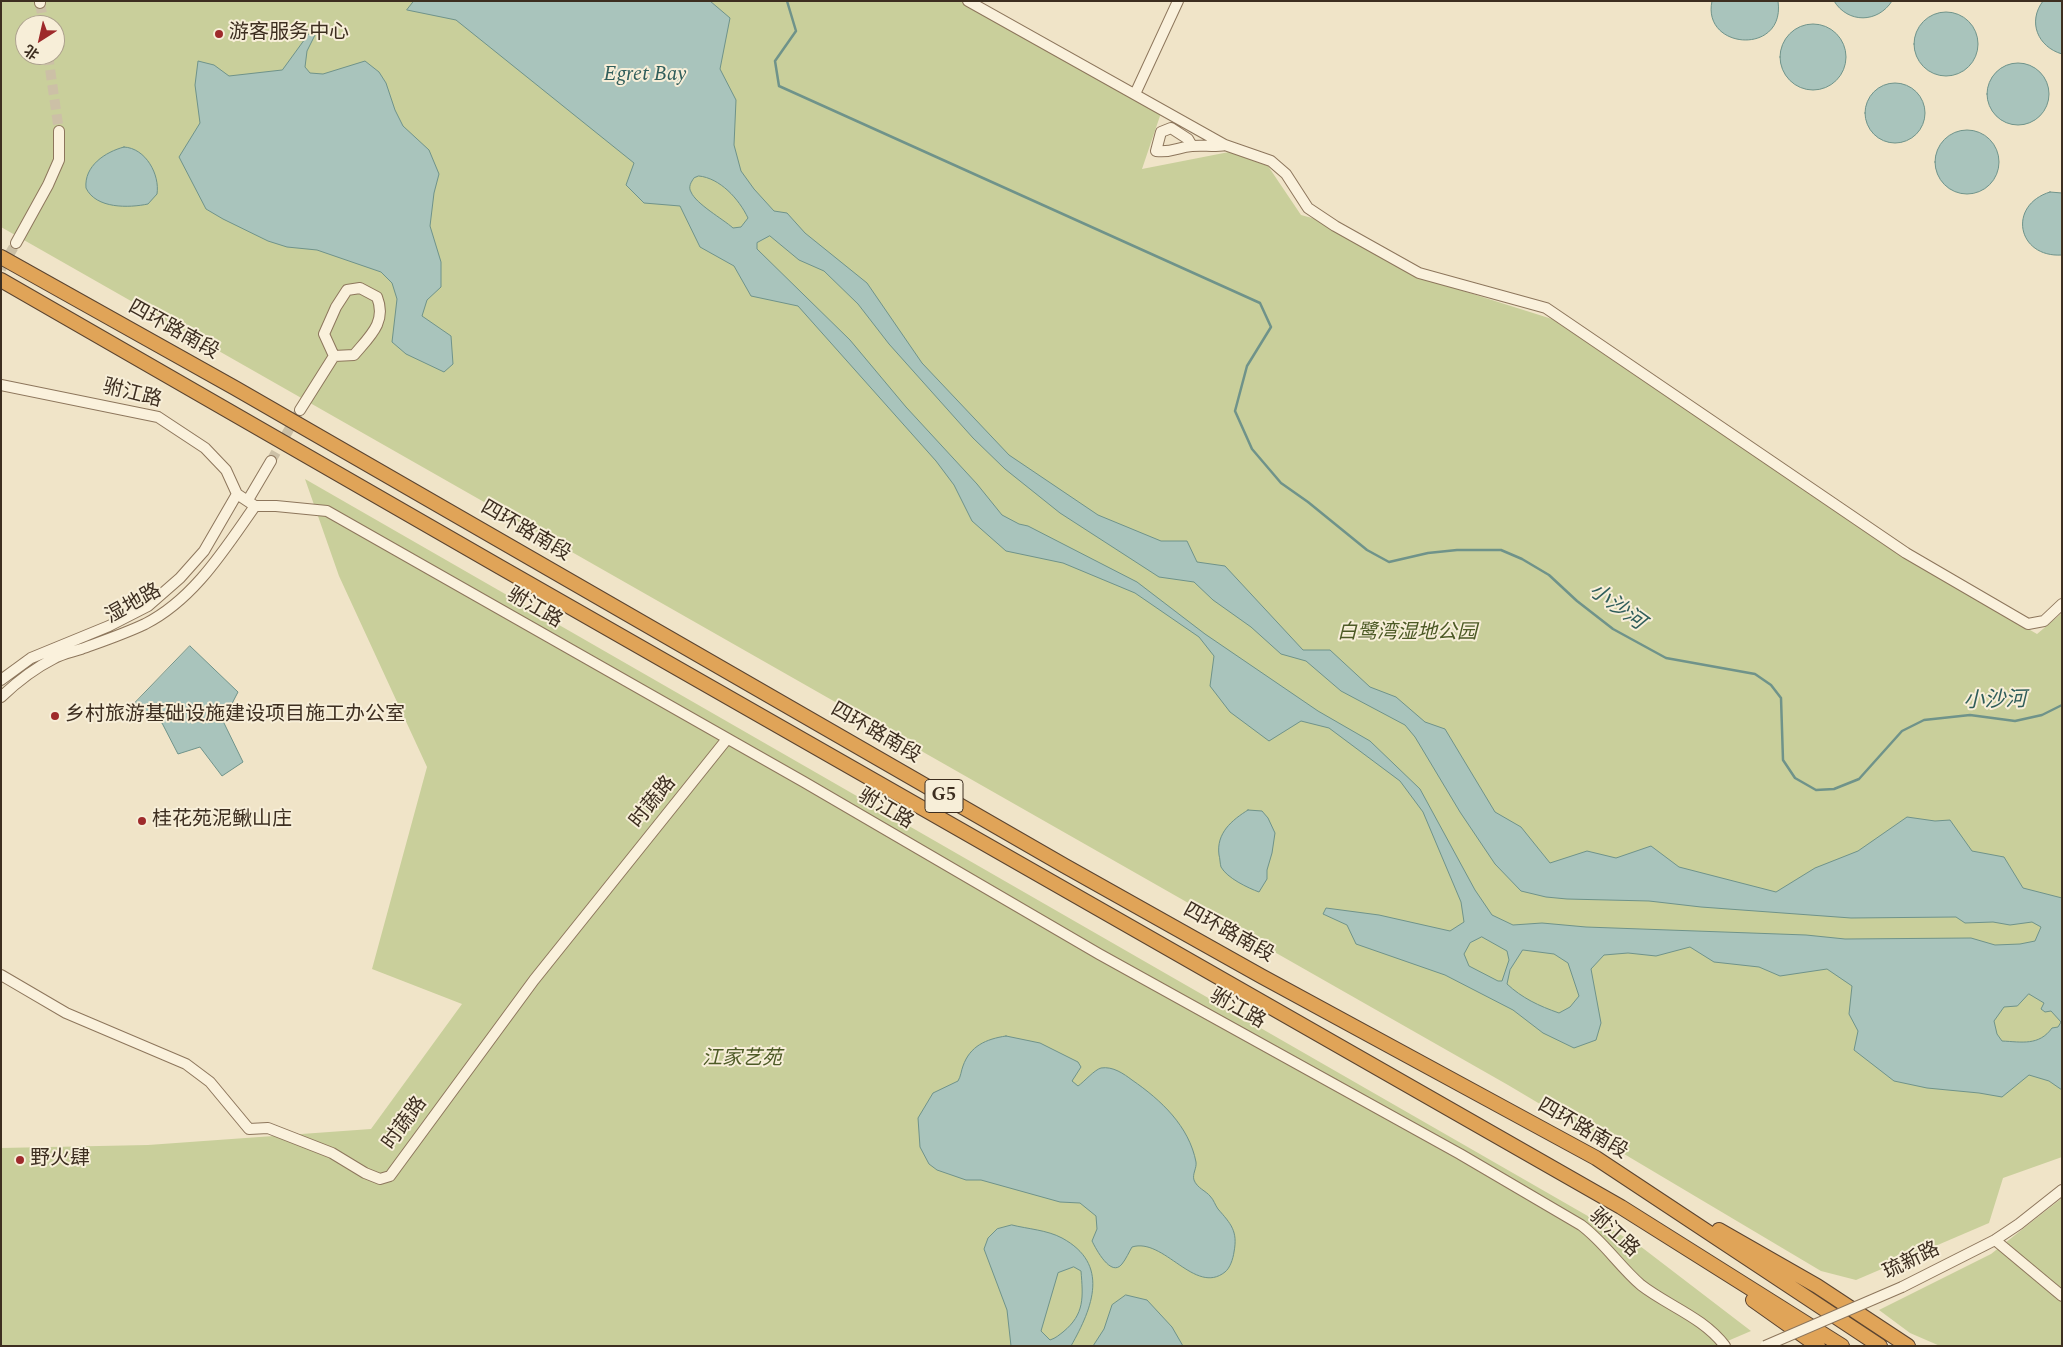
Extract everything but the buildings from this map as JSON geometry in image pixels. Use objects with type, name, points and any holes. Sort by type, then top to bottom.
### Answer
[{"type":"highway","name":"四环路南段","points":[[1,257],[252,398],[1074,870],[1269,980],[1596,1158],[1880,1346]]},
{"type":"highway","name":"四环路南段","points":[[1,280],[1012,860],[1622,1207],[1842,1346]]},
{"type":"highway","points":[[1596,1158],[1817,1286],[1908,1346]]},
{"type":"highway","points":[[1622,1207],[1818,1346]]},
{"type":"street","points":[[968,1],[1225,145],[1271,161],[1286,174],[1308,208],[1335,226],[1419,273],[1546,308],[1906,553],[2028,624],[2044,621],[2062,604]]},
{"type":"street","points":[[1135,94],[1178,1]]},
{"type":"street","points":[[16,243],[48,186],[59,160],[59,131]]},
{"type":"street","points":[[1192,146],[1216,147],[1225,145]]},
{"type":"street","points":[[360,288],[377,296],[382,307],[377,327],[354,355],[334,356],[324,334],[336,307],[347,290],[360,288]]},
{"type":"street","points":[[300,410],[334,356]]},
{"type":"street","name":"驸江路","points":[[1,385],[158,416],[206,448],[226,470],[238,494],[251,503],[327,512],[1099,954],[1460,1154],[1581,1225],[1596,1236],[1642,1285],[1711,1330],[1725,1346]]},
{"type":"street","name":"湿地路","points":[[1,698],[32,671],[54,658],[107,640],[146,623],[170,608],[198,582],[216,561],[251,503],[271,461]]},
{"type":"street","name":"湿地路","points":[[1,680],[31,658],[109,626],[148,606],[180,578],[204,551],[238,494]]},
{"type":"street","name":"时蔬路","points":[[1,975],[66,1013],[186,1064],[210,1082],[249,1129],[268,1128],[332,1153],[364,1173],[380,1179],[390,1176],[534,980],[727,740]]},
{"type":"street","name":"琉新路","points":[[1765,1346],[1902,1287],[1995,1240],[2019,1224],[2062,1190]]},
{"type":"street","points":[[1995,1240],[2062,1296]]},
{"type":"green space","name":"白鹭湾湿地公园","points":[[1,1],[969,1],[1161,113],[1142,169],[1229,152],[1268,166],[1301,215],[1319,220],[1416,276],[1552,319],[1904,557],[2037,634],[2062,613],[2062,1157],[2003,1178],[1989,1223],[1856,1280],[1821,1271],[1508,1085],[1,227]]},
{"type":"green space","name":"江家艺苑","points":[[305,479],[1640,1246],[1751,1331],[1716,1346],[1,1346],[1,1148],[148,1145],[371,1129],[462,1004],[372,969],[427,767],[339,576]]},
{"type":"green space","points":[[2062,1198],[2062,1346],[1940,1346],[1910,1333],[1879,1310],[1991,1254]]},
{"type":"water","name":"Egret Bay","points":[[414,1],[710,1],[730,18],[720,69],[736,100],[734,145],[741,171],[774,211],[787,213],[805,233],[867,283],[922,363],[1009,455],[1098,515],[1161,541],[1187,541],[1197,562],[1225,566],[1303,650],[1330,650],[1370,687],[1396,697],[1425,722],[1445,729],[1495,812],[1521,827],[1550,863],[1587,851],[1616,858],[1651,846],[1679,867],[1776,892],[1815,868],[1858,851],[1907,817],[1935,821],[1950,820],[1972,851],[2004,857],[2023,888],[2062,898],[2062,1090],[2049,1081],[2029,1075],[2002,1097],[1927,1088],[1894,1081],[1854,1050],[1858,1031],[1849,1014],[1852,986],[1827,969],[1780,976],[1759,967],[1714,962],[1690,947],[1656,956],[1628,953],[1604,955],[1591,969],[1601,1023],[1596,1040],[1574,1048],[1543,1033],[1513,1010],[1445,975],[1356,944],[1347,925],[1323,914],[1326,908],[1379,915],[1450,931],[1464,922],[1461,902],[1423,812],[1400,781],[1329,728],[1301,721],[1269,741],[1230,712],[1210,686],[1214,656],[1199,637],[1135,593],[1063,563],[1006,551],[972,521],[954,485],[936,461],[798,306],[751,296],[734,266],[700,247],[680,206],[644,203],[626,185],[634,163],[456,20],[407,10]],"holes":[[[699,176],[714,181],[734,197],[748,218],[741,227],[733,228],[694,197],[690,188],[694,178]],[[770,236],[799,260],[824,271],[858,304],[889,344],[973,438],[1005,469],[1060,513],[1159,577],[1194,582],[1213,600],[1251,627],[1281,654],[1306,661],[1341,691],[1405,725],[1415,737],[1460,812],[1495,864],[1521,891],[1546,897],[1567,899],[1649,901],[1701,907],[1851,918],[1956,917],[1965,923],[1993,922],[2010,925],[2032,922],[2041,927],[2035,941],[1995,945],[1971,938],[1845,939],[1806,935],[1586,927],[1542,923],[1513,925],[1492,915],[1475,890],[1420,789],[1370,741],[1318,711],[1205,634],[1137,582],[1028,526],[1019,524],[1002,515],[977,484],[906,407],[850,340],[757,249],[757,243]],[[1482,937],[1507,951],[1509,960],[1502,981],[1498,981],[1469,966],[1464,954],[1470,943]],[[1523,950],[1554,954],[1568,963],[1579,996],[1570,1007],[1559,1013],[1531,1001],[1507,984],[1510,970]],[[2029,994],[2044,1003],[2041,1009],[2045,1012],[2051,1011],[2061,1022],[2058,1027],[2052,1028],[2042,1038],[2030,1042],[2002,1041],[1997,1034],[1994,1021],[2004,1007],[2017,1006]]]},
{"type":"water","points":[[1712,1],[1778,1],[1777,19],[1770,31],[1758,38],[1744,40],[1730,37],[1719,29],[1712,17]]},
{"type":"water","points":[[1834,1],[1892,1],[1879,14],[1863,18],[1847,14]]},
{"type":"water","points":[[2043,1],[2062,1],[2062,54],[2047,46],[2041,40],[2038,33],[2036,17]]},
{"type":"water","points":[[1940,12],[1952,12],[1969,21],[1976,32],[1978,44],[1976,56],[1969,67],[1952,76],[1940,76],[1928,71],[1919,62],[1914,50],[1914,38],[1919,26],[1928,17]]},
{"type":"water","points":[[1806,24],[1820,24],[1832,29],[1841,38],[1846,50],[1844,70],[1837,81],[1820,90],[1806,90],[1794,85],[1785,76],[1780,64],[1780,50],[1785,38],[1794,29]]},
{"type":"water","points":[[309,34],[315,35],[307,51],[305,67],[310,73],[323,74],[365,61],[379,72],[386,83],[395,110],[403,126],[429,150],[439,174],[434,193],[430,226],[441,262],[441,287],[427,300],[422,316],[451,336],[453,364],[444,372],[406,354],[392,342],[397,299],[392,283],[381,272],[317,250],[287,247],[268,241],[223,219],[206,209],[179,157],[200,123],[195,85],[198,61],[214,65],[229,76],[282,70]]},
{"type":"water","points":[[2018,63],[2030,65],[2040,72],[2047,82],[2049,94],[2047,106],[2040,116],[2030,123],[2018,125],[2006,123],[1996,116],[1989,106],[1987,94],[1989,82],[1996,72],[2006,65]]},
{"type":"water","points":[[1889,83],[1901,83],[1912,88],[1920,96],[1925,107],[1923,125],[1912,138],[1901,143],[1889,143],[1878,138],[1870,130],[1865,119],[1865,107],[1870,96],[1878,88]]},
{"type":"water","points":[[1967,130],[1985,136],[1993,144],[1999,162],[1993,180],[1985,188],[1967,194],[1949,188],[1941,180],[1935,162],[1941,144],[1949,136]]},
{"type":"water","points":[[124,147],[139,152],[145,157],[154,171],[157,194],[148,204],[123,206],[105,203],[97,200],[86,188],[88,173],[97,161],[110,152]]},
{"type":"water","points":[[2050,192],[2062,193],[2062,255],[2047,254],[2035,248],[2027,240],[2023,230],[2023,218],[2027,208],[2036,199]]},
{"type":"water","points":[[190,646],[238,692],[223,721],[243,762],[222,776],[200,747],[178,754],[162,723],[135,703]]},
{"type":"water","points":[[1248,810],[1262,811],[1268,818],[1275,833],[1267,870],[1267,879],[1259,892],[1228,875],[1221,867],[1219,855],[1220,840],[1226,828]]},
{"type":"water","points":[[1006,1036],[1040,1043],[1078,1062],[1081,1067],[1072,1081],[1078,1086],[1095,1071],[1101,1068],[1110,1068],[1129,1078],[1163,1105],[1180,1126],[1192,1149],[1196,1162],[1195,1183],[1208,1194],[1230,1224],[1234,1233],[1233,1258],[1225,1272],[1214,1277],[1202,1277],[1156,1250],[1144,1246],[1132,1247],[1122,1264],[1118,1267],[1113,1267],[1104,1261],[1092,1241],[1097,1229],[1096,1216],[1080,1203],[1060,1202],[981,1180],[966,1180],[937,1170],[929,1164],[920,1147],[918,1118],[933,1093],[958,1081],[966,1059],[974,1049],[992,1039]]},
{"type":"water","points":[[1012,1225],[1050,1233],[1062,1238],[1077,1249],[1087,1260],[1092,1273],[1093,1287],[1086,1316],[1071,1346],[1011,1346],[1007,1310],[984,1249],[988,1238],[997,1229]],"holes":[[[1074,1267],[1081,1271],[1082,1297],[1079,1312],[1070,1325],[1050,1340],[1041,1331],[1058,1273]]]},
{"type":"water","points":[[1126,1295],[1147,1300],[1172,1327],[1183,1346],[1093,1346],[1104,1329],[1112,1305]]},
{"type":"waterway","name":"小沙河","points":[[787,1],[796,31],[775,61],[779,86],[1260,303],[1271,327],[1247,366],[1235,411],[1252,449],[1281,483],[1308,502],[1367,550],[1389,562],[1428,553],[1457,550],[1501,550],[1522,559],[1549,575],[1577,601],[1613,629],[1666,658],[1755,674],[1771,685],[1781,698],[1783,760],[1795,778],[1816,790],[1834,789],[1859,779],[1902,731],[1924,720],[1970,715],[2015,721],[2042,715],[2062,705]]},
{"type":"tunnel","points":[[40,3],[42,15]]},
{"type":"tunnel","points":[[49,65],[59,131]]},
{"type":"tunnel","points":[[1,269],[16,243]]},
{"type":"tunnel","points":[[271,461],[300,410]]},
{"type":"place","name":"游客服务中心","points":[[219,34]]},
{"type":"place","name":"乡村旅游基础设施建设项目施工办公室","points":[[55,716]]},
{"type":"place","name":"桂花苑泥鳅山庄","points":[[142,821]]},
{"type":"place","name":"野火肆","points":[[20,1160]]}]
